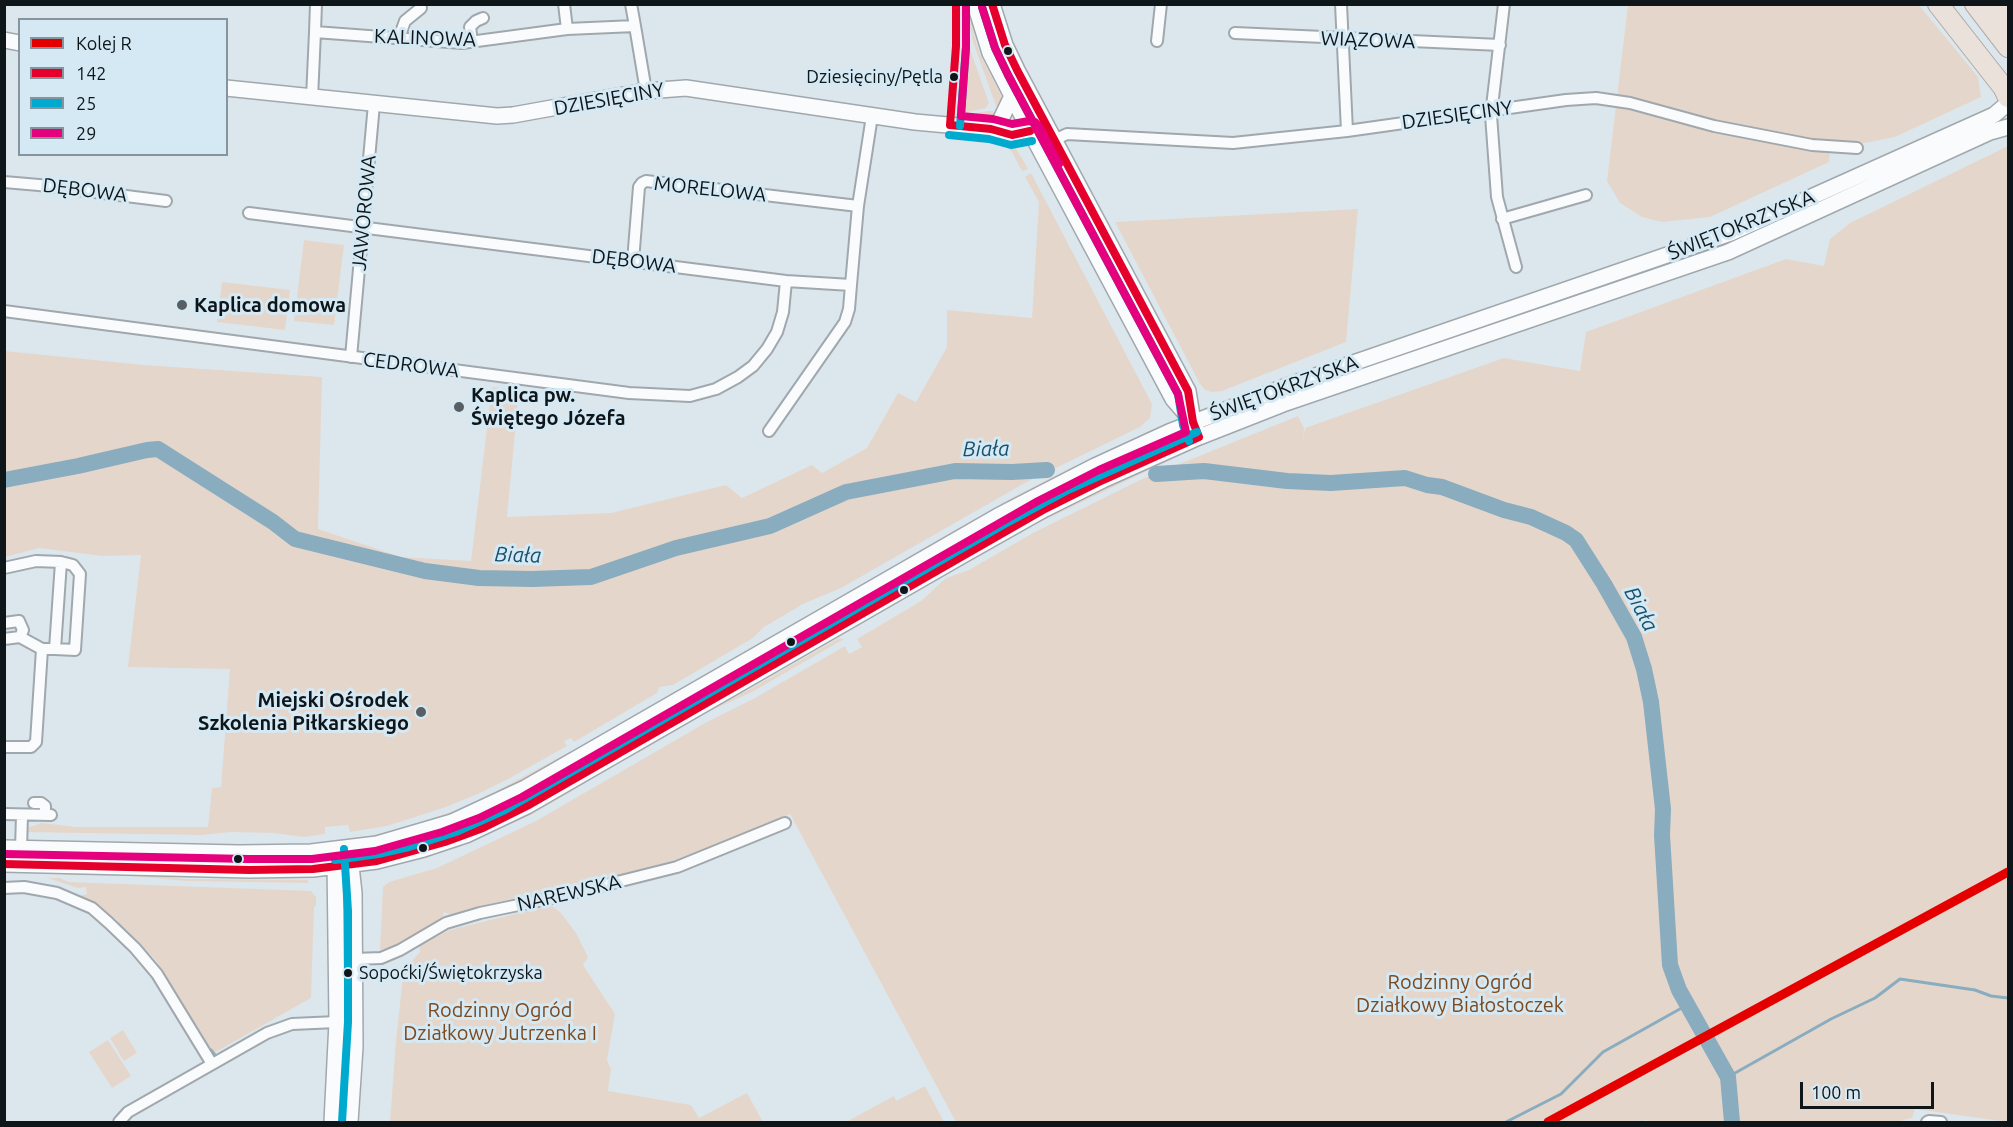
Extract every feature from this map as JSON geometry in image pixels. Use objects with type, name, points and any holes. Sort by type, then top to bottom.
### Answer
[{"type":"highway","points":[[1938,4],[2003,87],[2008,101]]},
{"type":"highway","points":[[1954,4],[2008,73]]},
{"type":"highway","points":[[1975,4],[2008,47]]},
{"type":"highway","points":[[1993,4],[2008,24]]},
{"type":"main road","points":[[975,4],[990,53],[1030,131],[1173,399],[1193,422]]},
{"type":"main road","points":[[992,4],[1005,45],[1188,391],[1193,422],[1199,437]]},
{"type":"main road","name":"DZIESIĘCINY","points":[[228,88],[504,116],[646,91],[686,88],[872,116],[991,129],[1012,135],[1030,131]]},
{"type":"main road","points":[[991,129],[1001,119],[1012,96]]},
{"type":"main road","name":"ŚWIĘTOKRZYSKA","points":[[4,848],[239,853],[341,849],[406,837],[477,812],[613,738],[998,516],[1063,481],[1193,422],[1357,361],[1731,233],[1994,115],[2008,101]]},
{"type":"main road","name":"ŚWIĘTOKRZYSKA","points":[[7,864],[259,870],[343,866],[377,861],[424,849],[483,828],[527,806],[1006,531],[1103,480],[1199,437],[1283,404],[1728,252],[1990,132],[2008,127]]},
{"type":"main road","points":[[1111,282],[1125,274]]},
{"type":"main road","points":[[998,516],[1006,531]]},
{"type":"main road","points":[[613,738],[607,743],[608,750],[613,753],[620,752]]},
{"type":"main road","points":[[7,864],[20,857],[21,849]]},
{"type":"main road","points":[[332,1122],[337,1022],[337,931],[343,866],[341,849]]},
{"type":"main road","points":[[343,866],[354,893],[356,1047],[350,1122]]},
{"type":"main road","points":[[337,931],[344,925],[354,930]]},
{"type":"street","points":[[312,98],[316,4]]},
{"type":"street","points":[[564,4],[567,29]]},
{"type":"street","points":[[631,4],[646,91]]},
{"type":"street","points":[[1157,41],[1161,4]]},
{"type":"street","points":[[1341,4],[1347,131]]},
{"type":"street","points":[[1504,4],[1491,110],[1497,197],[1516,267]]},
{"type":"street","points":[[399,38],[405,21],[420,8]]},
{"type":"street","points":[[472,42],[471,27],[483,18]]},
{"type":"street","name":"KALINOWA","points":[[315,32],[472,42],[567,29],[635,26]]},
{"type":"street","name":"WIĄZOWA","points":[[1236,33],[1500,45]]},
{"type":"street","name":"DZIESIĘCINY","points":[[1054,140],[1067,134],[1233,143],[1347,131],[1566,100],[1605,99],[1630,103],[1714,126],[1796,142],[1833,148],[1857,148]]},
{"type":"street","name":"JAWOROWA","points":[[351,357],[374,104]]},
{"type":"street","points":[[769,431],[845,322],[849,309],[858,206],[872,116]]},
{"type":"street","name":"MORELOWA","points":[[633,261],[639,187],[646,181],[858,206]]},
{"type":"street","name":"DĘBOWA","points":[[4,182],[166,201]]},
{"type":"street","points":[[1502,219],[1586,195]]},
{"type":"street","name":"DĘBOWA","points":[[249,213],[786,281],[851,285]]},
{"type":"street","name":"CEDROWA","points":[[4,311],[629,393],[690,396],[716,389],[753,366],[777,332],[783,312],[786,281]]},
{"type":"street","points":[[4,568],[36,561],[60,562],[73,565],[80,578],[75,651],[42,649],[20,637],[4,639]]},
{"type":"street","points":[[55,649],[60,562]]},
{"type":"street","points":[[4,623],[19,621],[22,630],[20,637]]},
{"type":"street","points":[[4,747],[31,747],[36,742],[42,649]]},
{"type":"street","points":[[4,814],[48,815],[45,806],[41,803],[34,803]]},
{"type":"street","points":[[21,849],[22,815]]},
{"type":"street","name":"NAREWSKA","points":[[354,959],[381,958],[400,950],[446,923],[480,913],[557,897],[676,867],[785,822]]},
{"type":"street","points":[[4,888],[33,888],[57,893],[92,909],[110,923],[157,974],[212,1064]]},
{"type":"street","points":[[119,1122],[128,1112],[277,1029],[306,1022],[337,1022]]},
{"type":"street","points":[[1927,1122],[1941,1122]]},
{"type":"green space","points":[[966,5],[969,5],[980,54],[1001,95],[1001,108],[996,106],[973,42]]},
{"type":"green space","points":[[1628,5],[1919,5],[1978,77],[1981,97],[1895,137],[1865,143],[1831,144],[1829,162],[1710,217],[1662,222],[1642,217],[1620,203],[1607,181]]},
{"type":"green space","points":[[961,9],[966,38],[989,103],[986,108],[963,113],[967,52]]},
{"type":"green space","points":[[993,111],[997,117],[989,122],[953,117]]},
{"type":"green space","points":[[1041,126],[1070,183],[1067,185],[1037,132]]},
{"type":"green space","points":[[973,139],[999,140],[1014,145],[1028,169],[1022,171],[1012,152],[1003,145]]},
{"type":"green space","name":"Rodzinny Ogród Działkowy Białostoczek","points":[[2008,146],[2008,1122],[1915,1109],[1912,1118],[1896,1122],[1649,1122],[1646,1120],[1640,1122],[956,1122],[790,814],[674,863],[490,904],[451,915],[444,912],[441,920],[418,934],[380,950],[383,887],[389,882],[437,868],[536,821],[705,723],[755,698],[845,646],[849,654],[851,653],[862,647],[857,639],[921,601],[946,578],[969,570],[1033,533],[1140,480],[1298,416],[1304,428],[1303,441],[1305,428],[1504,358],[1580,371],[1586,332],[1786,259],[1824,266],[1830,239],[1850,223]]},
{"type":"green space","points":[[1031,173],[1152,404],[1150,418],[1140,427],[1023,484],[841,588],[805,603],[764,627],[753,638],[673,685],[659,687],[657,693],[574,742],[571,738],[564,741],[567,746],[510,778],[446,807],[387,826],[350,832],[348,825],[325,827],[325,834],[304,837],[273,833],[231,832],[202,835],[24,832],[24,829],[42,823],[77,827],[208,827],[212,788],[221,787],[230,669],[128,667],[141,555],[102,556],[39,548],[5,557],[5,351],[144,365],[322,377],[318,529],[401,557],[471,561],[492,387],[519,390],[507,517],[611,513],[726,485],[742,498],[812,465],[822,473],[867,448],[898,393],[916,402],[947,347],[947,310],[1032,318],[1039,202],[1025,177]]},
{"type":"green space","points":[[1358,209],[1346,342],[1222,391],[1212,392],[1205,390],[1200,384],[1115,222]]},
{"type":"green space","points":[[304,240],[344,245],[334,325],[294,321]]},
{"type":"green space","points":[[222,282],[290,290],[285,330],[217,322]]},
{"type":"green space","points":[[1156,428],[1161,429],[1004,506],[1000,504],[1070,468]]},
{"type":"green space","points":[[1173,455],[1172,459],[1034,525],[971,561],[954,567],[1034,521]]},
{"type":"green space","points":[[976,518],[975,522],[913,558],[908,557]]},
{"type":"green space","points":[[980,535],[965,547],[854,611],[856,604]]},
{"type":"green space","points":[[848,608],[847,615],[614,748],[646,725]]},
{"type":"green space","points":[[839,638],[844,639],[752,692],[710,711],[638,753],[639,748]]},
{"type":"green space","points":[[766,639],[760,646],[581,749],[578,748]]},
{"type":"green space","points":[[603,749],[606,755],[517,805],[516,803],[555,777]]},
{"type":"green space","points":[[569,752],[568,757],[474,807],[404,831],[358,841],[354,839],[403,829],[473,804]]},
{"type":"green space","points":[[606,767],[611,768],[533,814],[454,849],[454,846]]},
{"type":"green space","points":[[53,854],[307,858],[307,864],[54,860]]},
{"type":"green space","points":[[57,871],[133,873],[185,879],[308,880],[308,883],[186,881],[133,876],[64,875]]},
{"type":"green space","points":[[48,878],[60,878],[68,882],[311,891],[316,897],[316,906],[314,907],[311,998],[212,1054],[155,959],[121,927],[116,919],[81,898],[82,895],[87,894],[86,887],[78,888]]},
{"type":"green space","name":"Rodzinny Ogród Działkowy Jutrzenka I","points":[[551,905],[561,913],[576,933],[588,957],[583,965],[615,1014],[607,1060],[611,1069],[608,1091],[691,1105],[699,1118],[747,1093],[763,1122],[390,1122],[403,976],[406,967],[420,952],[419,945],[450,930]]},
{"type":"green space","points":[[123,1030],[137,1053],[124,1061],[110,1038]]},
{"type":"green space","points":[[108,1040],[131,1076],[112,1088],[89,1052]]},
{"type":"green space","points":[[925,1086],[944,1122],[846,1122],[894,1096],[896,1101]]},
{"type":"waterway","name":"Biała","points":[[4,480],[158,449],[273,522],[295,539],[425,571],[479,578],[532,579],[591,577],[676,548],[770,526],[846,492],[955,471],[1047,470]]},
{"type":"waterway","name":"Biała","points":[[1156,474],[1204,471],[1287,481],[1331,483],[1405,478],[1442,487],[1504,510],[1531,517],[1576,540],[1634,637],[1644,669],[1651,702],[1663,809],[1662,835],[1670,965],[1679,990],[1728,1077],[1732,1122]]},
{"type":"waterway","points":[[1728,1077],[1831,1019],[1875,998],[1900,979],[1975,990],[1991,996],[2008,998]]},
{"type":"waterway","points":[[1506,1122],[1561,1094],[1603,1052],[1687,1005]]},
{"type":"waterway","points":[[211,1050],[215,1055]]},
{"type":"rail line","name":"R","points":[[1548,1122],[2008,872]]},
{"type":"transit line","name":"142","points":[[950,125],[956,46],[956,4]]},
{"type":"transit line","name":"25","points":[[960,126],[966,47],[966,4]]},
{"type":"transit line","name":"29","points":[[966,4],[966,47],[961,116],[993,119],[1012,124],[1035,122],[1059,164]]},
{"type":"transit line","name":"142","points":[[992,4],[1005,45],[1017,70],[1188,391],[1193,422],[1199,437]]},
{"type":"transit line","name":"25","points":[[982,7],[995,48],[1008,75],[1178,394],[1183,425],[1189,441]]},
{"type":"transit line","name":"29","points":[[4,854],[312,859],[375,851],[442,832],[479,818],[522,797],[1038,501],[1099,470],[1186,432],[1178,394],[1008,75],[995,48],[982,7]]},
{"type":"transit line","name":"142","points":[[950,125],[991,129],[1012,135],[1030,131]]},
{"type":"transit line","name":"25","points":[[949,135],[989,139],[1011,145],[1032,141]]},
{"type":"transit line","name":"25","points":[[335,860],[409,847],[456,832],[505,810],[1003,525],[1068,490],[1197,432]]},
{"type":"transit line","name":"142","points":[[4,864],[249,870],[313,869],[377,861],[445,842],[483,828],[527,806],[1043,510],[1199,437]]},
{"type":"transit line","name":"25","points":[[342,1122],[348,1022],[348,911],[344,849]]},
{"type":"place","name":"Dziesięciny/Pętla","points":[[954,77]]},
{"type":"place","name":"Kaplica domowa","points":[[182,305]]},
{"type":"place","name":"Kaplica pw. Świętego Józefa","points":[[459,407]]},
{"type":"place","name":"Miejski Ośrodek Szkolenia Piłkarskiego","points":[[421,712]]},
{"type":"place","name":"Sopoćki/Świętokrzyska","points":[[348,973]]}]
